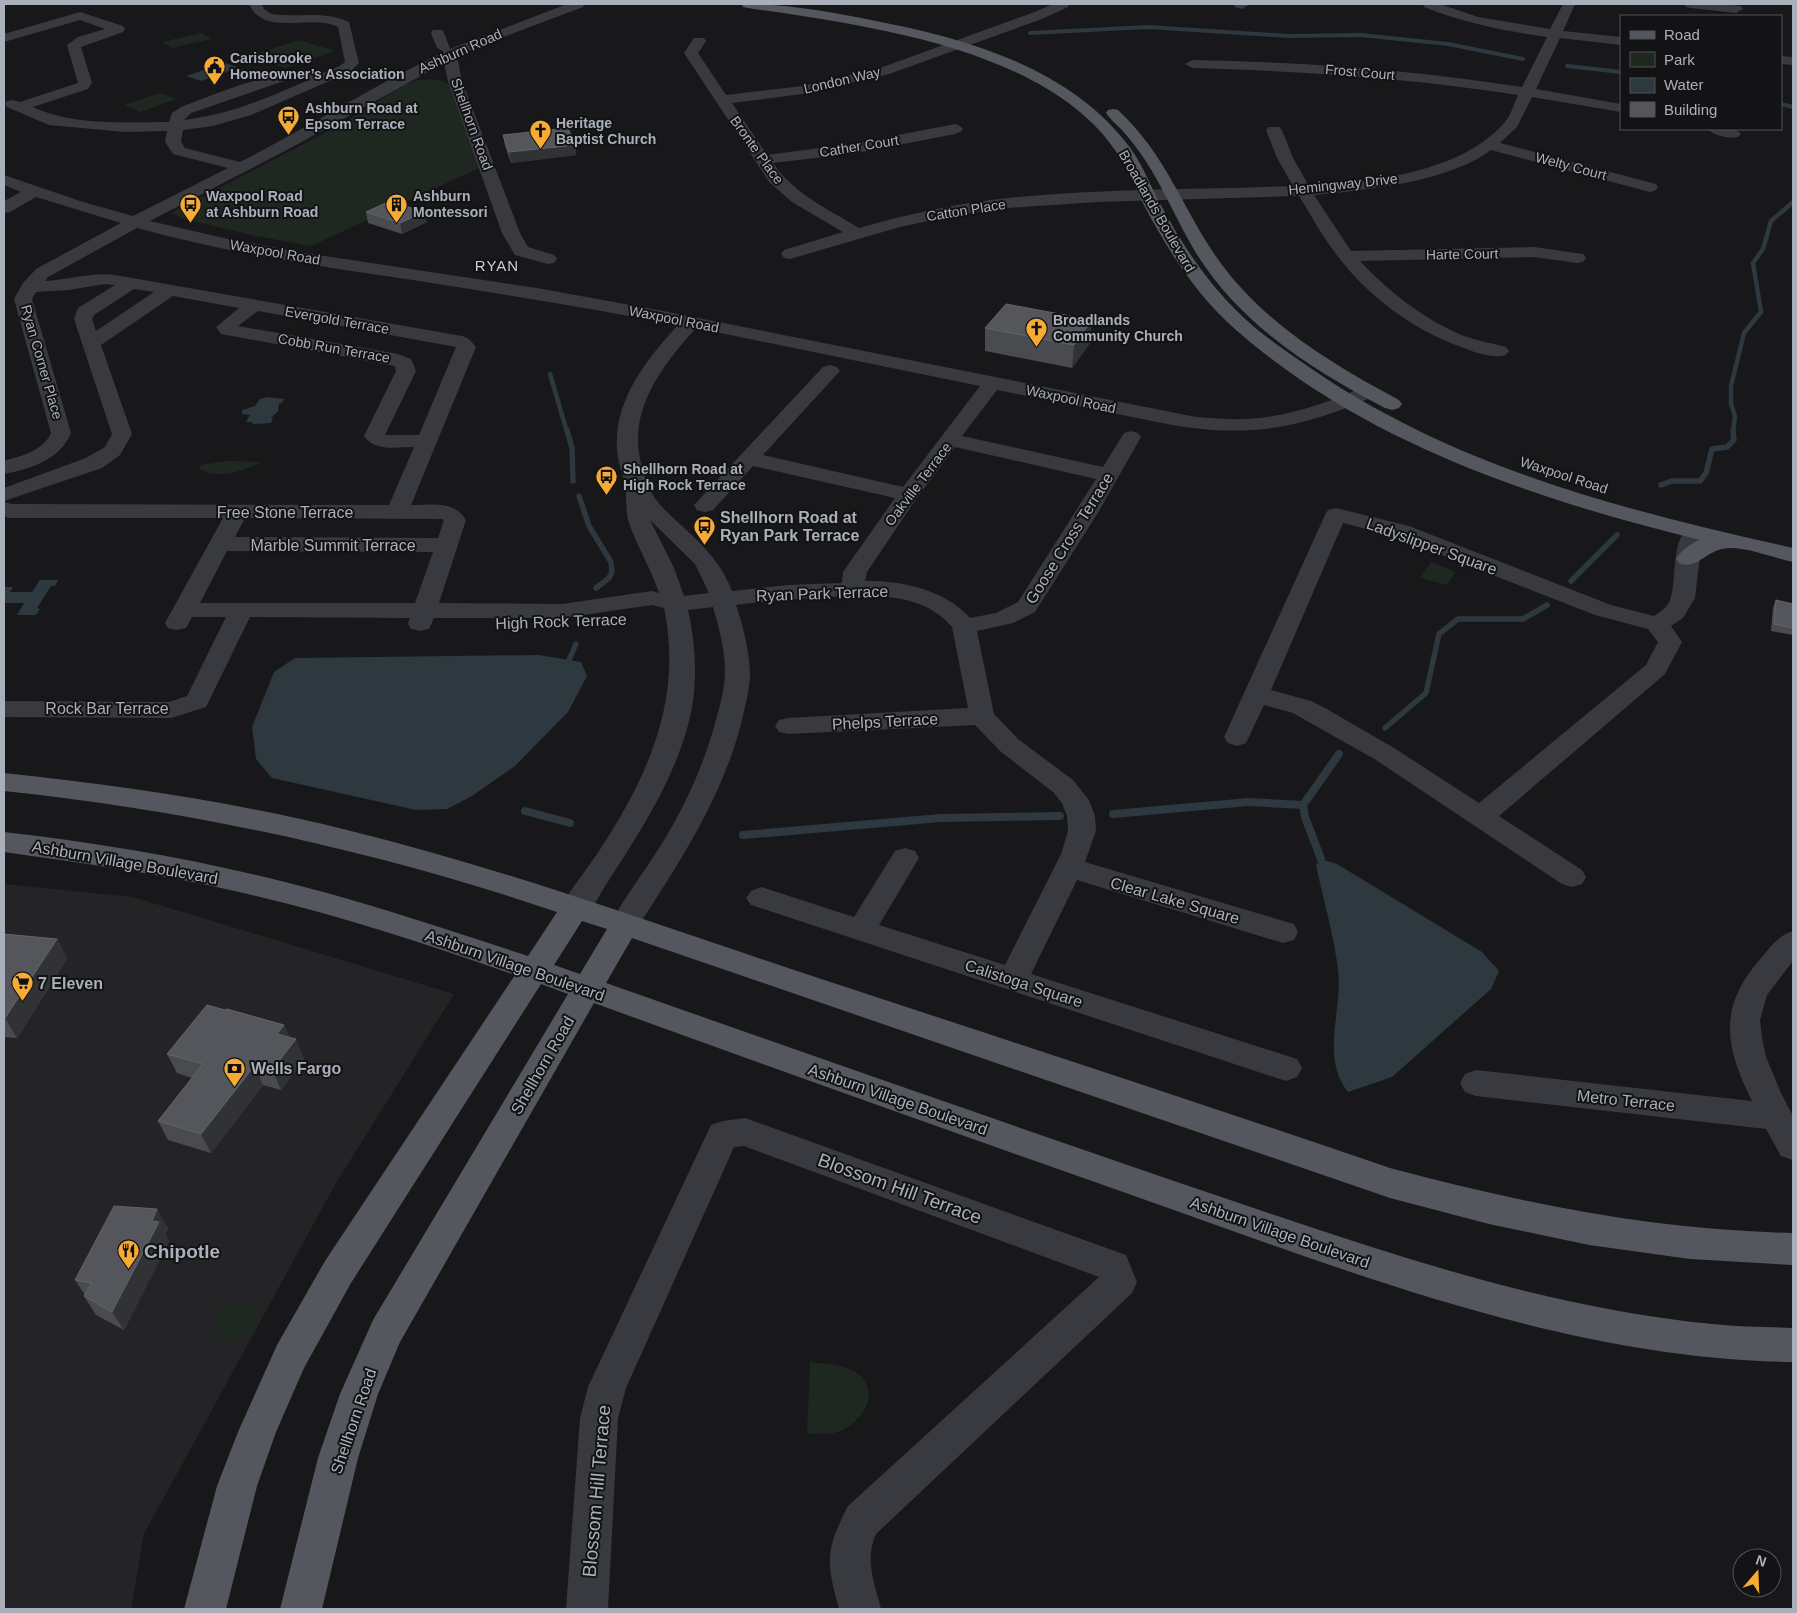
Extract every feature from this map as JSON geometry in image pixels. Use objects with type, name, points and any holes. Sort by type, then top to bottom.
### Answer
[{"type":"main road","name":"Broadlands Boulevard","points":[[748,4],[869,22],[965,42],[1070,98],[1088,112],[1118,143],[1191,271],[1218,303],[1263,343],[1346,402]]},
{"type":"main road","name":"Broadlands Boulevard","points":[[805,4],[922,25],[965,42],[1046,69],[1078,86],[1105,106],[1139,140],[1205,253],[1218,273],[1241,298],[1285,337],[1323,364],[1368,392]]},
{"type":"main road","name":"Waxpool Road","points":[[1368,392],[1452,433],[1536,466],[1649,502],[1793,537]]},
{"type":"main road","name":"Waxpool Road","points":[[1346,402],[1416,437],[1507,475],[1584,502],[1696,533],[1793,555]]},
{"type":"main road","points":[[1696,533],[1718,529],[1768,532]]},
{"type":"main road","points":[[1688,559],[1698,548],[1703,546],[1712,543],[1734,542]]},
{"type":"main road","points":[[4,782],[118,794],[174,803],[291,826],[428,862],[574,908],[1398,1186],[1559,1225],[1621,1236],[1750,1249],[1793,1249]]},
{"type":"main road","name":"Ashburn Village Boulevard","points":[[4,842],[94,854],[176,868],[269,889],[382,921],[497,957],[840,1080],[1390,1270],[1496,1300],[1612,1325],[1702,1340],[1793,1345]]},
{"type":"main road","name":"Shellhorn Road","points":[[205,1609],[237,1486],[257,1432],[290,1357],[338,1272],[388,1192],[574,908]]},
{"type":"main road","name":"Shellhorn Road","points":[[300,1609],[338,1458],[359,1394],[386,1332],[624,925]]},
{"type":"street","points":[[4,101],[49,120],[125,128],[175,126],[230,117],[272,102],[345,69],[353,62],[344,25],[338,20],[325,18],[273,18],[259,12],[255,4]]},
{"type":"street","name":"Ashburn Road","points":[[136,222],[295,140],[445,52],[578,4]]},
{"type":"street","points":[[1027,4],[1057,6]]},
{"type":"street","points":[[1428,4],[1470,18],[1620,41]]},
{"type":"street","name":"Hemingway Drive","points":[[1147,195],[1303,190],[1352,186],[1402,178],[1452,164],[1491,145],[1512,124],[1569,4]]},
{"type":"street","points":[[1691,4],[1736,9]]},
{"type":"street","name":"London Way","points":[[722,100],[802,90],[848,80],[908,63],[1057,6]]},
{"type":"street","points":[[325,18],[339,8]]},
{"type":"street","points":[[4,38],[80,16],[118,29],[83,40],[74,45],[85,83],[83,86],[20,107]]},
{"type":"street","name":"Shellhorn Road","points":[[438,33],[445,52],[451,61],[455,81],[511,233],[521,252],[548,259]]},
{"type":"street","name":"Bronte Place","points":[[699,41],[691,53],[776,180],[786,189],[856,233]]},
{"type":"street","name":"Frost Court","points":[[1192,64],[1363,72],[1527,93],[1620,108]]},
{"type":"street","points":[[242,167],[179,151],[173,145],[176,116],[239,92],[293,75],[324,79]]},
{"type":"street","points":[[394,83],[428,77],[455,81]]},
{"type":"street","points":[[239,92],[291,106]]},
{"type":"street","points":[[321,111],[339,114]]},
{"type":"street","name":"Cather Court","points":[[762,160],[857,148],[955,129]]},
{"type":"street","points":[[1274,130],[1278,147],[1285,161],[1346,256],[1387,295],[1419,319],[1460,342],[1499,351]]},
{"type":"street","points":[[1719,130],[1733,134]]},
{"type":"street","name":"Welty Court","points":[[1491,145],[1650,187]]},
{"type":"street","name":"Waxpool Road","points":[[4,180],[136,222],[182,234],[321,261],[534,293],[691,322],[1168,418],[1226,425],[1254,425],[1308,415],[1368,392]]},
{"type":"street","points":[[4,198],[34,191]]},
{"type":"street","points":[[4,208],[34,191]]},
{"type":"street","name":"Catton Place","points":[[790,254],[856,233],[924,216],[1004,203],[1147,195]]},
{"type":"street","name":"Ryan Corner Place","points":[[4,468],[40,454],[60,440],[61,433],[23,299],[29,287],[42,273],[54,265],[136,222]]},
{"type":"street","name":"Harte Court","points":[[1346,256],[1534,252],[1576,258]]},
{"type":"street","name":"Evergold Terrace","points":[[29,287],[69,285],[105,279],[462,342],[466,348],[397,513]]},
{"type":"street","points":[[4,495],[94,463],[113,451],[122,434],[83,319],[85,312],[131,283]]},
{"type":"street","points":[[91,343],[170,290]]},
{"type":"street","name":"Cobb Run Terrace","points":[[254,305],[225,327],[228,330],[398,360],[404,363],[406,370],[374,436],[380,441],[427,441]]},
{"type":"street","name":"Shellhorn Road","points":[[574,908],[594,879],[651,784],[673,729],[680,698],[683,671],[676,604],[662,568],[641,524],[636,504],[636,488],[628,458],[627,443],[634,404],[642,384],[655,363],[691,322]]},
{"type":"street","points":[[705,505],[830,371]]},
{"type":"street","name":"Oakville Terrace","points":[[856,588],[854,582],[855,572],[908,495],[992,383]]},
{"type":"street","name":"Goose Cross Terrace","points":[[964,626],[1004,619],[1017,614],[1027,607],[1131,437]]},
{"type":"street","points":[[950,440],[1108,474]]},
{"type":"street","points":[[748,458],[908,495]]},
{"type":"street","name":"Shellhorn Road","points":[[624,925],[675,844],[708,784],[721,754],[734,698],[737,669],[734,641],[722,598],[711,569],[699,554],[652,509],[636,488]]},
{"type":"street","name":"Free Stone Terrace","points":[[4,509],[9,511],[444,512],[452,515],[455,520],[424,609]]},
{"type":"street","name":"High Rock Terrace","points":[[238,512],[177,624],[239,617],[424,609],[580,624],[655,616],[676,604]]},
{"type":"street","name":"Ladyslipper Square","points":[[1237,737],[1336,514],[1401,531],[1603,610],[1657,624]]},
{"type":"street","points":[[1480,816],[1656,669],[1670,642],[1657,624],[1675,613],[1683,598],[1691,538],[1696,533]]},
{"type":"street","name":"Marble Summit Terrace","points":[[220,544],[446,545]]},
{"type":"street","name":"Ryan Park Terrace","points":[[676,604],[722,598],[856,588],[884,588],[917,595],[936,602],[952,612],[964,626]]},
{"type":"street","name":"Rock Bar Terrace","points":[[4,709],[171,710],[197,701],[239,617]]},
{"type":"street","points":[[964,626],[982,716],[1009,745],[1063,786],[1075,800],[1081,816],[1082,831],[1075,854],[1013,980]]},
{"type":"street","points":[[1256,694],[1302,707],[1316,714],[1385,754],[1572,877]]},
{"type":"street","name":"Phelps Terrace","points":[[788,726],[982,716]]},
{"type":"street","points":[[861,930],[905,858]]},
{"type":"street","name":"Clear Lake Square","points":[[1068,867],[1283,932]]},
{"type":"street","name":"Calistoga Square","points":[[761,898],[1286,1068]]},
{"type":"street","points":[[1793,942],[1758,986],[1748,1003],[1744,1023],[1750,1061],[1781,1108],[1793,1146]]},
{"type":"street","name":"Metro Terrace","points":[[1476,1083],[1781,1108]]},
{"type":"street","name":"Blossom Hill Terrace","points":[[587,1609],[599,1418],[607,1387],[723,1135],[745,1132],[1113,1266],[1119,1282],[862,1520],[851,1540],[848,1562],[860,1609]]},
{"type":"shaded area","points":[[4,884],[133,897],[454,994],[336,1183],[144,1534],[131,1609],[4,1609]]},
{"type":"green space","points":[[201,33],[211,39],[172,48],[162,42]]},
{"type":"green space","points":[[299,40],[335,51],[285,68],[249,56]]},
{"type":"green space","points":[[419,80],[441,81],[452,87],[480,166],[479,168],[311,246],[256,236],[184,219],[171,213],[342,124],[404,85]]},
{"type":"green space","points":[[160,93],[176,99],[140,112],[124,105]]},
{"type":"green space","points":[[225,461],[262,462],[239,471],[223,474],[215,474],[199,469],[201,465]]},
{"type":"green space","points":[[1431,562],[1455,572],[1447,585],[1420,578]]},
{"type":"green space","points":[[261,1301],[250,1340],[208,1340],[220,1302]]},
{"type":"green space","points":[[810,1362],[836,1365],[849,1369],[859,1375],[866,1383],[869,1392],[864,1410],[859,1418],[843,1430],[834,1433],[807,1434]]},
{"type":"water","points":[[225,63],[245,70],[234,73],[229,71],[201,81],[186,76]]},
{"type":"water","points":[[268,397],[284,399],[282,403],[279,403],[278,411],[271,418],[273,418],[271,423],[252,424],[253,422],[246,422],[250,415],[242,414],[242,410],[255,406],[260,399]]},
{"type":"water","points":[[40,580],[58,580],[55,586],[51,586],[37,608],[40,609],[36,615],[17,615],[24,603],[4,603],[4,587],[13,587],[10,592],[32,592]]},
{"type":"water","points":[[539,655],[581,662],[587,676],[568,712],[515,766],[472,796],[447,809],[416,810],[272,778],[256,759],[252,727],[274,672],[295,658]]},
{"type":"water","points":[[1321,859],[1337,864],[1482,952],[1499,971],[1491,989],[1392,1077],[1348,1092],[1335,1064],[1334,1033],[1338,1001],[1338,970],[1316,865]]},
{"type":"building","points":[[568,128],[575,145],[509,152],[503,135]]},
{"type":"building","points":[[390,201],[424,212],[400,223],[366,212]]},
{"type":"building","points":[[1006,304],[1092,320],[1074,345],[985,328]]},
{"type":"building","points":[[1776,600],[1793,604],[1793,628],[1774,624]]},
{"type":"building","points":[[4,934],[57,939],[5,1018],[4,1018]]},
{"type":"building","name":"Wells Fargo","points":[[207,1005],[284,1025],[277,1034],[296,1039],[272,1070],[255,1065],[201,1134],[158,1121],[203,1064],[167,1054]]},
{"type":"building","points":[[114,1206],[157,1209],[152,1221],[159,1222],[112,1312],[84,1296],[92,1283],[75,1280]]},
{"type":"waterway","points":[[1030,33],[1148,27],[1289,36],[1361,35],[1448,44],[1523,59]]},
{"type":"waterway","points":[[1567,66],[1620,72]]},
{"type":"waterway","points":[[1782,104],[1793,107]]},
{"type":"waterway","points":[[1733,431],[1735,416],[1731,404],[1731,386],[1744,333],[1761,312],[1753,263],[1763,249],[1771,221],[1793,202]]},
{"type":"waterway","points":[[550,374],[567,432]]},
{"type":"waterway","points":[[567,430],[572,448],[573,481]]},
{"type":"waterway","points":[[1661,485],[1672,481],[1700,481],[1706,473],[1712,449],[1727,447],[1734,440],[1733,431]]},
{"type":"waterway","points":[[579,496],[589,526],[611,562],[612,572],[609,578],[596,588]]},
{"type":"waterway","points":[[1571,581],[1617,535]]},
{"type":"waterway","points":[[1385,728],[1426,693],[1439,634],[1458,619],[1523,619],[1547,605]]},
{"type":"waterway","points":[[569,660],[576,644]]},
{"type":"waterway","points":[[1303,805],[1339,754]]},
{"type":"waterway","points":[[1113,814],[1249,802],[1303,805]]},
{"type":"waterway","points":[[1303,805],[1305,817],[1321,859]]},
{"type":"waterway","points":[[525,811],[570,823]]},
{"type":"waterway","points":[[743,835],[941,818],[1060,816]]},
{"type":"place","name":"Carisbrooke Homeowner’s Association","points":[[214,85]]},
{"type":"place","name":"Ashburn Road at Epsom Terrace","points":[[289,135]]},
{"type":"place","name":"Heritage Baptist Church","points":[[540,150]]},
{"type":"place","name":"Waxpool Road at Ashburn Road","points":[[190,223]]},
{"type":"place","name":"Ashburn Montessori","points":[[397,223]]},
{"type":"place","name":"Broadlands Community Church","points":[[1037,347]]},
{"type":"place","name":"Shellhorn Road at High Rock Terrace","points":[[607,496]]},
{"type":"place","name":"Shellhorn Road at Ryan Park Terrace","points":[[704,545]]},
{"type":"place","name":"7 Eleven","points":[[22,1002]]},
{"type":"place","name":"Wells Fargo","points":[[235,1087]]},
{"type":"place","name":"Chipotle","points":[[128,1270]]},
{"type":"district","name":"RYAN","points":[[497,266]]}]
